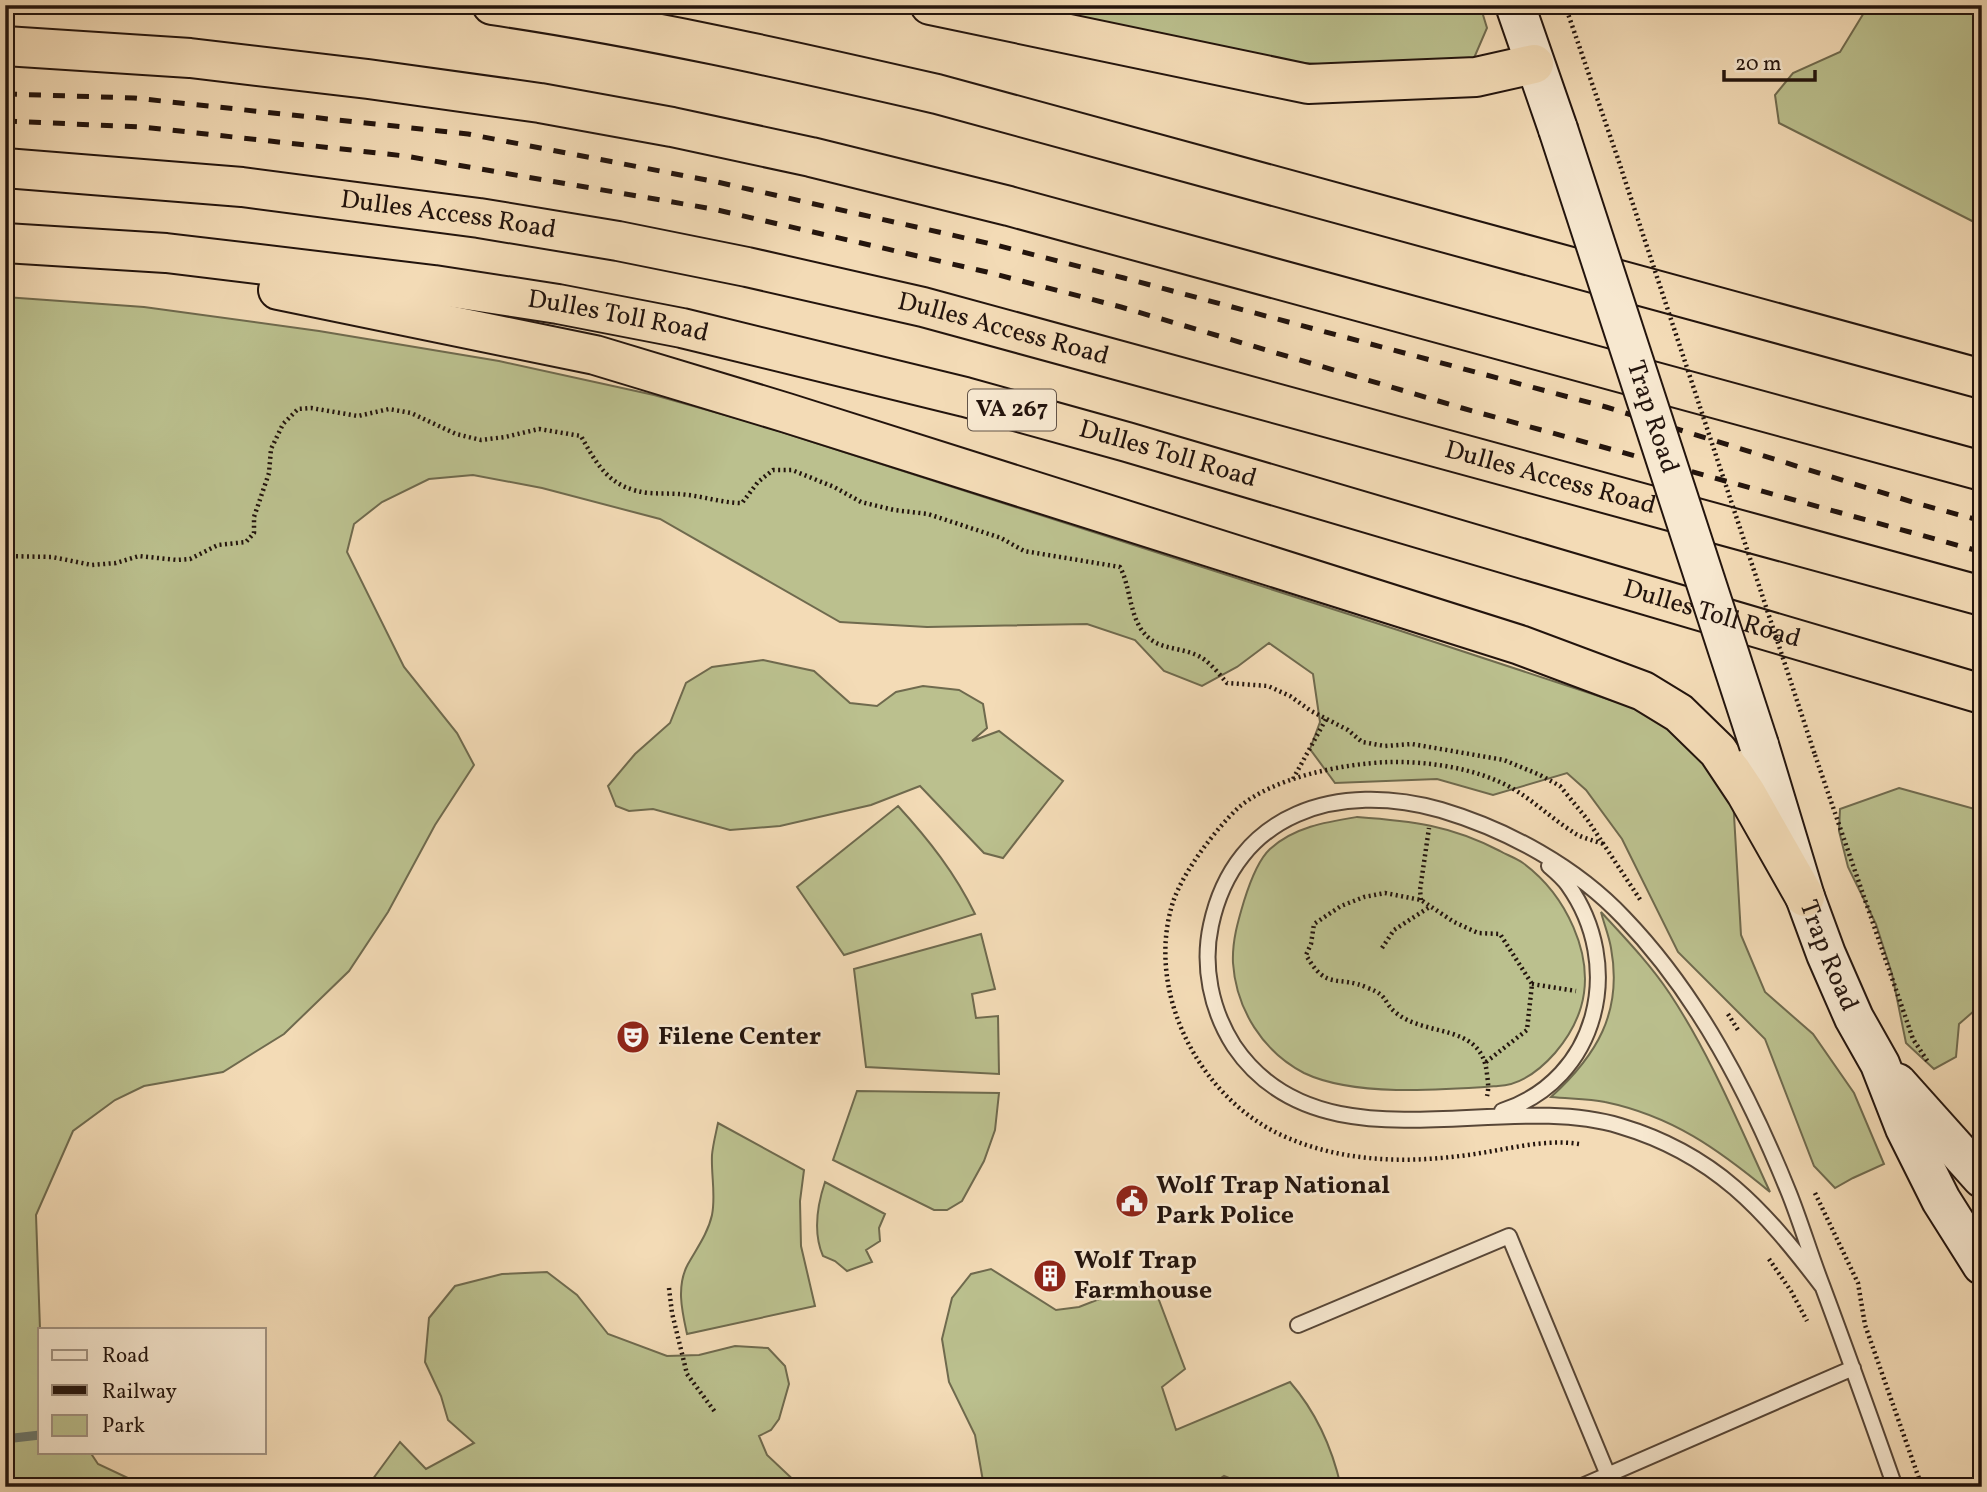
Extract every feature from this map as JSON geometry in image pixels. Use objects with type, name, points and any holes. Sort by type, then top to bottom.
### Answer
[{"type":"highway","points":[[492,5],[613,24],[777,57],[937,94],[1982,379]]},
{"type":"highway","points":[[930,5],[1308,84],[1476,77],[1534,64]]},
{"type":"highway","points":[[5,46],[190,58],[368,79],[540,103],[672,127],[1009,206],[1982,471]]},
{"type":"highway","name":"Dulles Access Road","points":[[5,168],[242,187],[479,218],[618,240],[747,267],[936,311],[1982,596]]},
{"type":"highway","points":[[11,243],[340,301],[595,355],[1520,645],[1643,691],[1679,713],[1718,751],[1746,793],[1805,897]]},
{"type":"highway","name":"Dulles Toll Road","points":[[11,243],[166,253],[434,285],[558,304],[707,333],[965,397],[1127,442],[1982,694]]},
{"type":"main road","name":"Trap Road","points":[[1515,5],[1558,129],[1759,745],[1805,897],[1826,954],[1854,1018],[1880,1063],[1905,1128],[1935,1188],[1982,1265]]},
{"type":"main road","name":"Trap Road","points":[[1880,1063],[1982,1178]]},
{"type":"lane","points":[[1822,1286],[1787,1240],[1751,1200],[1704,1164],[1660,1140],[1615,1124],[1573,1117],[1517,1114],[1447,1120],[1392,1120],[1356,1116],[1310,1105],[1278,1090],[1252,1069],[1233,1043],[1215,1007],[1208,975],[1208,942],[1215,909],[1230,874],[1253,841],[1293,815],[1325,804],[1383,801],[1432,808],[1494,830],[1536,852],[1578,876],[1623,917],[1670,971],[1706,1023],[1759,1125],[1785,1183],[1895,1487]]},
{"type":"lane","points":[[1482,1117],[1514,1107],[1541,1091],[1563,1070],[1583,1044],[1594,1017],[1598,994],[1598,961],[1588,922],[1568,885],[1536,852]]},
{"type":"lane","points":[[1298,1325],[1509,1236],[1608,1475]]},
{"type":"lane","points":[[1580,1487],[1853,1367]]},
{"type":"path","points":[[1565,5],[1815,755],[1913,1039],[1933,1070]]},
{"type":"path","points":[[5,556],[52,557],[92,565],[116,563],[139,556],[190,559],[218,545],[246,542],[254,533],[254,517],[269,473],[271,449],[283,425],[298,409],[310,408],[358,416],[389,410],[411,413],[456,434],[481,440],[539,429],[581,436],[605,475],[628,488],[646,493],[689,495],[724,503],[742,503],[758,482],[773,470],[792,470],[834,487],[860,502],[928,514],[1001,538],[1035,555],[1120,567],[1142,630],[1161,647],[1195,654],[1215,669],[1227,684],[1268,686],[1290,696],[1348,730],[1362,743],[1385,746],[1412,744],[1504,760],[1540,775],[1560,786],[1587,819],[1646,908]]},
{"type":"path","points":[[1293,779],[1326,719]]},
{"type":"path","points":[[1421,900],[1420,890],[1432,808]]},
{"type":"path","points":[[1384,996],[1366,986],[1328,980],[1315,971],[1306,954],[1311,944],[1314,923],[1341,906],[1364,897],[1385,893],[1421,900],[1454,922],[1478,933],[1500,934],[1532,984],[1527,1030],[1486,1062]]},
{"type":"path","points":[[1382,948],[1394,930],[1430,906]]},
{"type":"path","points":[[1532,984],[1598,994]]},
{"type":"path","points":[[1382,988],[1395,1012],[1471,1041],[1486,1062],[1488,1090],[1482,1117]]},
{"type":"path","points":[[1725,1010],[1739,1033]]},
{"type":"path","points":[[1248,1115],[1278,1133],[1320,1147],[1353,1157],[1387,1160],[1479,1153],[1526,1144],[1582,1144]]},
{"type":"path","points":[[1811,1183],[1858,1283],[1866,1325],[1922,1487]]},
{"type":"path","points":[[1765,1253],[1791,1291],[1807,1321]]},
{"type":"path","points":[[669,1288],[672,1313],[687,1374],[715,1412]]},
{"type":"green space","points":[[1013,5],[1480,5],[1487,28],[1474,58],[1358,67],[1291,62]]},
{"type":"green space","points":[[1864,5],[1982,5],[1982,226],[1779,123],[1775,95],[1793,73],[1840,52],[1865,11]]},
{"type":"green space","points":[[5,297],[144,307],[319,331],[499,361],[654,395],[757,424],[1647,712],[1684,739],[1733,798],[1741,935],[1765,992],[1813,1034],[1854,1093],[1884,1164],[1835,1188],[1814,1166],[1765,1039],[1678,952],[1622,839],[1586,790],[1567,773],[1493,795],[1437,779],[1335,783],[1310,749],[1320,722],[1313,674],[1269,643],[1237,667],[1202,686],[1164,671],[1135,640],[1087,624],[927,627],[840,622],[660,519],[542,488],[473,475],[429,479],[382,502],[354,524],[347,552],[404,667],[457,733],[474,765],[435,825],[388,912],[349,971],[284,1034],[223,1072],[144,1086],[115,1100],[73,1131],[36,1215],[40,1328],[38,1454],[91,1454],[98,1464],[147,1487],[5,1487]]},
{"type":"green space","points":[[763,660],[814,671],[850,703],[877,706],[896,692],[923,686],[959,690],[983,704],[987,728],[972,741],[999,731],[1063,781],[1003,858],[984,853],[920,786],[871,805],[780,826],[730,830],[653,809],[629,811],[616,806],[608,786],[635,754],[670,723],[686,683],[712,667]]},
{"type":"green space","points":[[1899,788],[1982,811],[1982,1004],[1959,1024],[1956,1057],[1934,1069],[1906,1043],[1892,974],[1876,924],[1848,867],[1839,831],[1840,809]]},
{"type":"green space","points":[[898,806],[941,857],[975,914],[844,955],[797,887]]},
{"type":"green space","points":[[1357,817],[1430,826],[1482,842],[1523,863],[1552,891],[1564,908],[1580,947],[1584,967],[1585,987],[1581,1007],[1563,1042],[1530,1076],[1506,1085],[1451,1089],[1399,1090],[1348,1086],[1324,1081],[1289,1064],[1264,1041],[1254,1027],[1235,980],[1233,955],[1240,916],[1257,867],[1270,849],[1289,835],[1322,824]]},
{"type":"green space","points":[[1601,912],[1654,972],[1685,1018],[1724,1091],[1770,1192],[1713,1148],[1673,1125],[1629,1108],[1599,1101],[1551,1097],[1581,1066],[1593,1049],[1609,1013],[1614,971]]},
{"type":"green space","points":[[981,934],[995,989],[972,994],[976,1018],[998,1016],[999,1074],[866,1067],[854,969]]},
{"type":"green space","points":[[857,1091],[999,1093],[995,1130],[984,1161],[962,1201],[947,1210],[934,1210],[833,1160]]},
{"type":"green space","points":[[718,1123],[804,1170],[800,1201],[801,1246],[815,1306],[687,1334],[681,1299],[682,1281],[712,1215],[712,1155]]},
{"type":"green space","points":[[825,1182],[885,1214],[879,1228],[880,1241],[866,1250],[872,1262],[847,1271],[835,1261],[823,1256],[817,1219]]},
{"type":"green space","points":[[991,1269],[1056,1310],[1079,1307],[1130,1287],[1154,1287],[1185,1369],[1162,1387],[1176,1430],[1290,1382],[1322,1431],[1341,1487],[1251,1487],[1224,1476],[1208,1487],[984,1487],[975,1435],[949,1382],[942,1339],[952,1298],[971,1274]]},
{"type":"green space","points":[[547,1272],[577,1295],[608,1334],[667,1356],[699,1355],[735,1346],[768,1348],[785,1366],[789,1384],[779,1419],[771,1430],[759,1436],[767,1455],[801,1487],[367,1487],[400,1442],[426,1469],[474,1443],[448,1420],[441,1396],[425,1362],[429,1318],[455,1286],[502,1274]]},
{"type":"waterway","points":[[5,1439],[38,1435]]},
{"type":"railway","points":[[5,94],[134,98],[468,134],[717,182],[996,245],[1606,407],[1982,521]]},
{"type":"railway","points":[[5,121],[143,127],[405,156],[713,209],[987,272],[1121,307],[1462,408],[1982,552]]},
{"type":"place","name":"Filene Center","points":[[633,1037]]},
{"type":"place","name":"Wolf Trap National Park Police","points":[[1132,1201]]},
{"type":"place","name":"Wolf Trap Farmhouse","points":[[1050,1276]]}]
